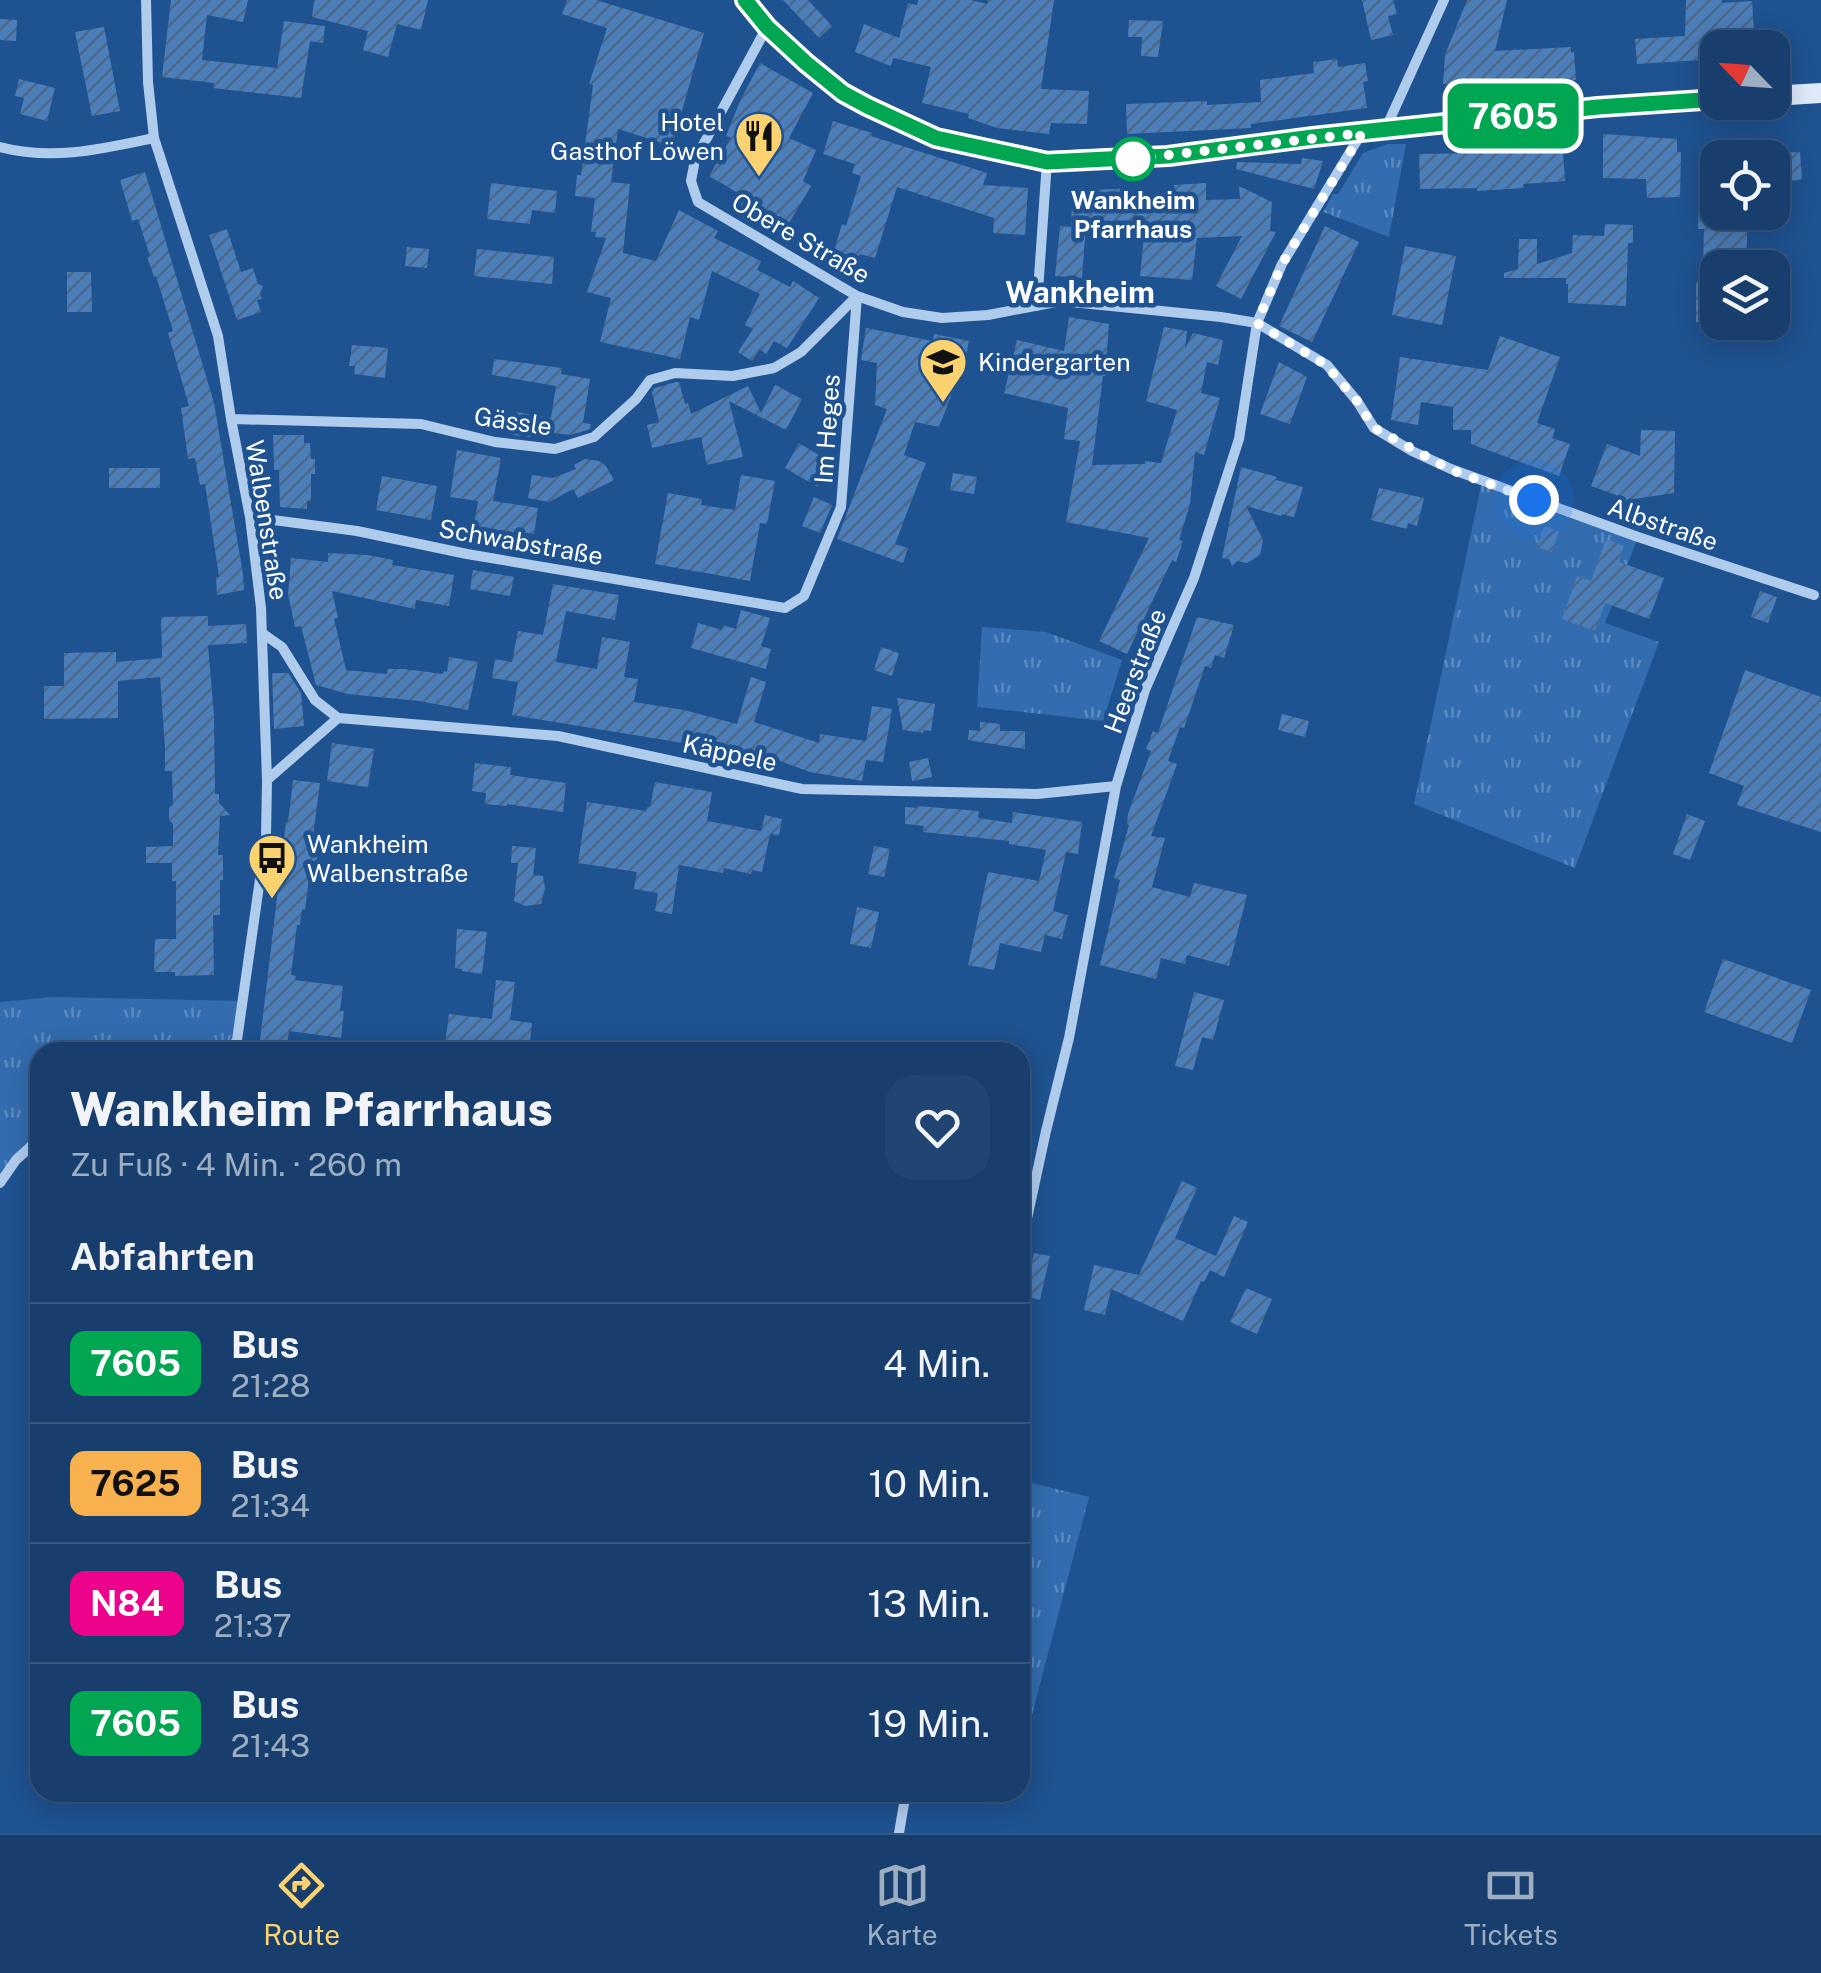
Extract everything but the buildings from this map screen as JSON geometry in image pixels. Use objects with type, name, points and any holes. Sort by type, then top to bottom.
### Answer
[{"type":"street","name":"Walbenstraße","points":[[146,0],[154,138],[218,336],[250,516],[262,633],[266,837],[236,1042]]},
{"type":"street","points":[[1385,130],[1444,0]]},
{"type":"street","points":[[749,1],[767,27],[843,93],[867,106],[936,138],[1047,162],[1168,156],[1598,107],[1700,100]]},
{"type":"street","name":"Obere Straße","points":[[767,27],[695,160],[690,181],[698,202],[857,296],[904,312],[942,318],[988,315],[1060,302],[1257,323]]},
{"type":"street","points":[[1790,95],[1821,93]]},
{"type":"street","name":"Heerstraße","points":[[1030,1205],[1069,1038],[1116,786],[1145,690],[1194,578],[1239,439],[1257,323],[1282,264],[1362,133]]},
{"type":"street","points":[[0,146],[48,155],[86,153],[154,138]]},
{"type":"street","points":[[1037,306],[1047,162]]},
{"type":"street","name":"Gässle","points":[[231,419],[421,424],[495,442],[555,449],[594,436],[636,399],[650,380],[675,374],[733,376],[774,368],[801,352],[857,296]]},
{"type":"street","name":"Im Heges","points":[[786,608],[804,596],[841,506],[857,296]]},
{"type":"street","name":"Albstraße","points":[[1257,323],[1326,365],[1374,428],[1451,470],[1814,595]]},
{"type":"street","name":"Schwabstraße","points":[[250,516],[786,608]]},
{"type":"street","points":[[262,633],[282,648],[315,700],[338,718],[266,780]]},
{"type":"street","name":"Käppele","points":[[338,718],[558,736],[802,789],[1037,794],[1116,786]]},
{"type":"street","points":[[0,1183],[30,1147]]},
{"type":"street","points":[[899,1833],[904,1802]]},
{"type":"green space","points":[[1387,144],[1406,144],[1389,237],[1323,212],[1363,153]]},
{"type":"green space","points":[[1482,481],[1638,537],[1605,623],[1659,642],[1575,868],[1414,804]]},
{"type":"green space","points":[[982,627],[1046,632],[1122,660],[1103,721],[977,707]]},
{"type":"green space","points":[[51,997],[243,1001],[232,1042],[30,1042],[30,1149],[0,1183],[0,1002]]},
{"type":"green space","points":[[1030,1482],[1089,1497],[1030,1722]]},
{"type":"bus line","name":"7605","points":[[745,0],[806,63],[843,93],[867,106],[936,138],[1047,162],[1168,156],[1598,107],[1700,100]]},
{"type":"place","name":"Wankheim Pfarrhaus","points":[[1133,159]]},
{"type":"place","name":"Hotel Gasthof Löwen","points":[[759,178]]},
{"type":"place","name":"Kindergarten","points":[[943,404]]},
{"type":"place","name":"Wankheim Walbenstraße","points":[[272,900]]},
{"type":"district","name":"Wankheim","points":[[1080,292]]},
{"type":"route","points":[[1133,159],[1362,133],[1282,264],[1257,323],[1326,365],[1374,428],[1451,470],[1534,500]]}]
